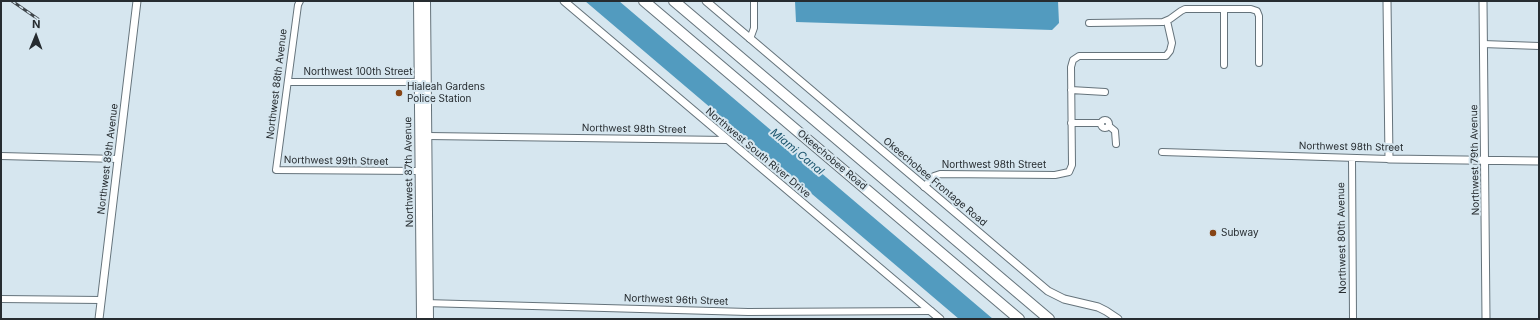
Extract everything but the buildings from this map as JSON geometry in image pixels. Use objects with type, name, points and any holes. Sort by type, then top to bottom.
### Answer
[{"type":"highway","name":"Okeechobee Road","points":[[644,1],[1021,319]]},
{"type":"highway","name":"Okeechobee Road","points":[[674,1],[1049,319]]},
{"type":"main road","name":"Northwest 87th Avenue","points":[[418,1],[419,171],[425,303],[429,319]]},
{"type":"main road","name":"Northwest 87th Avenue","points":[[421,319],[425,303],[428,136],[426,1]]},
{"type":"street","name":"Northwest 89th Avenue","points":[[99,319],[137,1]]},
{"type":"street","name":"Northwest 88th Avenue","points":[[276,170],[298,5],[300,1]]},
{"type":"street","name":"Northwest South River Drive","points":[[564,1],[940,319]]},
{"type":"street","name":"Okeechobee Frontage Road","points":[[706,1],[1048,291],[1072,302],[1089,304],[1098,307],[1118,319]]},
{"type":"street","points":[[750,39],[754,28],[754,1]]},
{"type":"street","points":[[1387,1],[1389,159]]},
{"type":"street","name":"Northwest 79th Avenue","points":[[1483,1],[1486,319]]},
{"type":"street","points":[[1089,23],[1167,21],[1183,10],[1249,8],[1257,11],[1260,18],[1259,63]]},
{"type":"street","points":[[1224,9],[1224,65]]},
{"type":"street","points":[[1116,144],[1116,134],[1106,120],[1101,123],[1071,123],[1071,67],[1075,58],[1079,56],[1166,56],[1170,51],[1172,43],[1167,21]]},
{"type":"street","points":[[1483,44],[1539,46]]},
{"type":"street","name":"Northwest 100th Street","points":[[288,82],[427,82]]},
{"type":"street","points":[[1071,90],[1105,92]]},
{"type":"street","name":"Northwest 98th Street","points":[[924,187],[934,176],[940,174],[1055,175],[1069,172],[1072,165],[1071,123]]},
{"type":"street","name":"Northwest 98th Street","points":[[428,136],[727,140]]},
{"type":"street","name":"Northwest 98th Street","points":[[1162,152],[1389,159],[1539,161]]},
{"type":"street","points":[[1,156],[118,159]]},
{"type":"street","name":"Northwest 80th Avenue","points":[[1352,158],[1353,319]]},
{"type":"street","name":"Northwest 99th Street","points":[[276,170],[419,171]]},
{"type":"street","points":[[1,299],[101,300]]},
{"type":"street","name":"Northwest 96th Street","points":[[425,303],[748,312],[931,311]]},
{"type":"water","points":[[585,1],[619,1],[993,319],[959,319]]},
{"type":"water","points":[[795,1],[1058,1],[1059,23],[1052,30],[796,22]]},
{"type":"railway","points":[[12,1],[38,19]]},
{"type":"place","name":"Hialeah Gardens Police Station","points":[[399,93]]},
{"type":"place","name":"Subway","points":[[1213,233]]},
{"type":"water label","name":"Miami Canal","points":[[797,152]]}]
